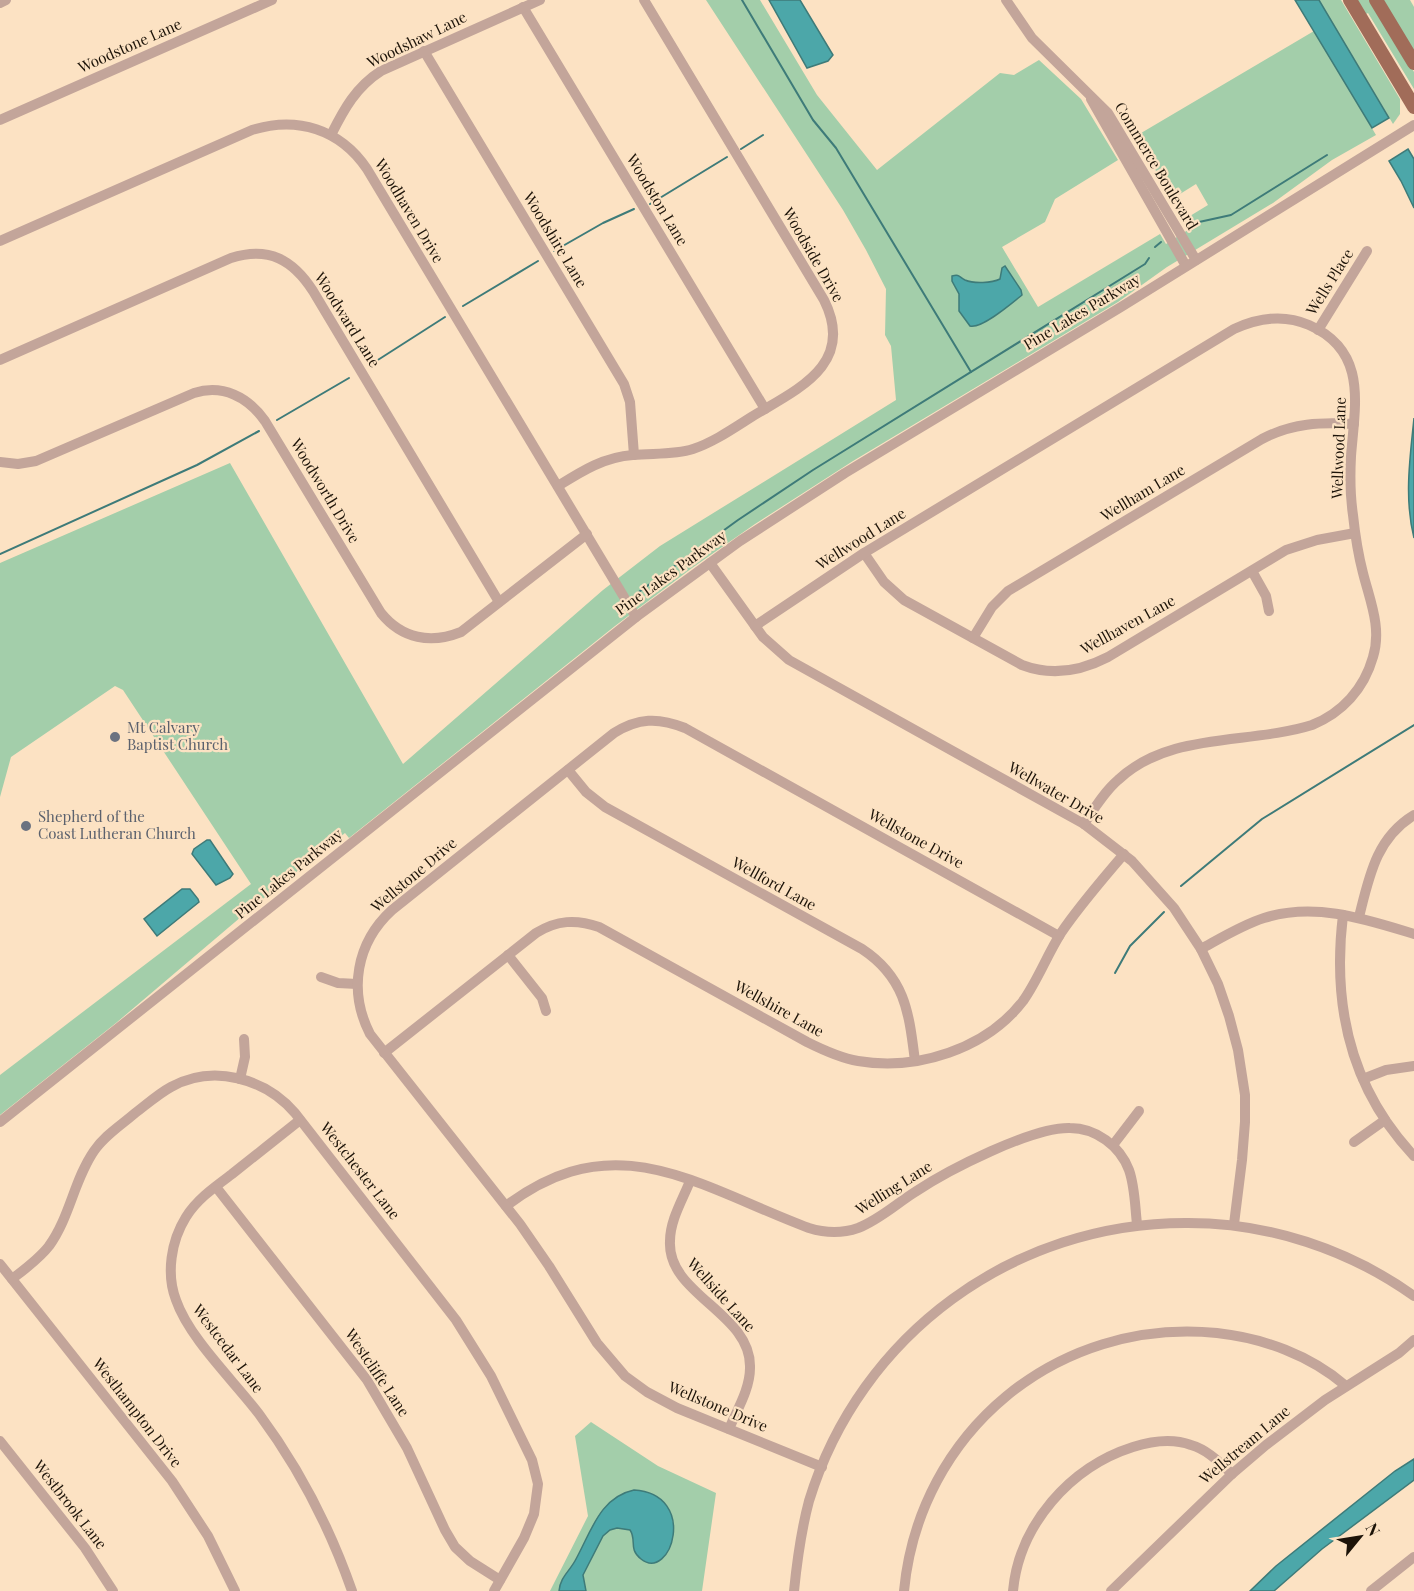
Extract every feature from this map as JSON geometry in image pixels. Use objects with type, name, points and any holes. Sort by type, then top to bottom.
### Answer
[{"type":"main road","points":[[1350,0],[1414,107]]},
{"type":"main road","points":[[1376,0],[1414,63]]},
{"type":"street","points":[[0,3],[6,0]]},
{"type":"street","name":"Woodstone Lane","points":[[0,120],[272,0]]},
{"type":"street","name":"Woodshaw Lane","points":[[331,135],[347,104],[365,82],[386,68],[540,0]]},
{"type":"street","name":"Woodside Drive","points":[[558,486],[597,463],[634,454],[674,453],[691,450],[710,442],[803,386],[821,369],[832,346],[834,332],[824,300],[644,0]]},
{"type":"street","name":"Commerce Boulevard","points":[[1006,0],[1032,38],[1102,105],[1115,124],[1191,263]]},
{"type":"street","name":"Woodston Lane","points":[[523,7],[765,409]]},
{"type":"street","name":"Woodshire Lane","points":[[424,51],[624,384],[629,399],[634,454]]},
{"type":"street","name":"Woodhaven Drive","points":[[0,241],[252,130],[272,125],[294,124],[314,128],[331,135],[354,152],[367,169],[636,616]]},
{"type":"street","name":"Pine Lakes Parkway","points":[[0,1122],[636,616],[710,563],[845,473],[1414,126]]},
{"type":"street","name":"Wells Place","points":[[1318,330],[1367,251]]},
{"type":"street","name":"Woodward Lane","points":[[0,360],[231,258],[259,253],[284,260],[299,271],[313,291],[499,602]]},
{"type":"street","name":"Wellwood Lane","points":[[755,626],[864,554],[1242,326],[1258,320],[1281,318],[1299,321],[1318,330],[1337,346],[1351,369],[1356,394],[1350,478],[1355,533],[1374,615],[1376,640],[1370,668],[1350,700],[1328,717],[1306,727],[1180,747],[1149,758],[1131,769],[1115,783],[1084,824]]},
{"type":"street","name":"Woodworth Drive","points":[[0,462],[18,464],[36,461],[194,393],[211,390],[229,392],[247,401],[261,415],[387,620],[398,630],[417,638],[442,639],[461,632],[587,534]]},
{"type":"street","name":"Wellham Lane","points":[[973,638],[992,607],[1008,591],[1262,439],[1285,429],[1308,423],[1354,424]]},
{"type":"street","name":"Wellhaven Lane","points":[[864,554],[879,577],[896,594],[1028,667],[1051,671],[1075,669],[1108,657],[1294,547],[1355,533]]},
{"type":"street","name":"Wellwater Drive","points":[[710,563],[755,626],[773,647],[805,670],[1084,824],[1124,854],[1161,892],[1201,949],[1218,984],[1238,1050],[1245,1095],[1244,1141],[1234,1224]]},
{"type":"street","points":[[1251,571],[1266,596],[1269,611]]},
{"type":"street","name":"Wellstone Drive","points":[[822,1467],[661,1400],[618,1369],[597,1342],[549,1266],[506,1206],[370,1034],[359,1004],[357,984],[359,964],[366,945],[386,915],[614,733],[629,724],[653,719],[685,728],[1059,936]]},
{"type":"street","name":"Wellford Lane","points":[[568,770],[586,792],[605,807],[876,959],[893,978],[904,999],[910,1021],[915,1061]]},
{"type":"street","points":[[1359,917],[1378,852],[1390,834],[1414,815]]},
{"type":"street","name":"Wellshire Lane","points":[[384,1053],[546,927],[565,921],[588,923],[606,931],[825,1051],[844,1058],[869,1063],[900,1063],[946,1054],[1002,1022],[1022,1001],[1059,936],[1080,906],[1124,854]]},
{"type":"street","points":[[1201,949],[1247,925],[1281,914],[1309,912],[1359,917],[1414,934]]},
{"type":"street","points":[[1343,915],[1339,946],[1340,990],[1347,1031],[1363,1079],[1385,1120],[1414,1156]]},
{"type":"street","points":[[508,955],[542,998],[546,1011]]},
{"type":"street","points":[[321,977],[357,984]]},
{"type":"street","points":[[240,1078],[245,1057],[244,1039]]},
{"type":"street","points":[[1363,1079],[1386,1071],[1414,1066]]},
{"type":"street","name":"Westchester Lane","points":[[12,1279],[38,1258],[53,1241],[88,1161],[106,1137],[172,1086],[207,1076],[240,1078],[274,1094],[300,1120],[456,1320],[495,1383],[532,1460],[537,1476],[538,1491],[534,1514],[524,1538],[494,1591]]},
{"type":"street","points":[[1113,1145],[1139,1111]]},
{"type":"street","name":"Westcedar Lane","points":[[300,1120],[193,1208],[178,1235],[171,1267],[175,1298],[189,1325],[257,1412],[297,1472],[329,1533],[352,1591]]},
{"type":"street","points":[[1354,1142],[1385,1120]]},
{"type":"street","name":"Welling Lane","points":[[506,1206],[544,1181],[571,1171],[598,1165],[641,1166],[690,1180],[808,1228],[837,1232],[869,1223],[914,1192],[988,1153],[1061,1128],[1072,1128],[1092,1132],[1113,1145],[1122,1156],[1129,1170],[1137,1224]]},
{"type":"street","name":"Wellside Lane","points":[[690,1180],[673,1225],[669,1241],[670,1253],[681,1275],[732,1326],[747,1350],[750,1361],[749,1377],[729,1429]]},
{"type":"street","name":"Westcliffe Lane","points":[[216,1187],[367,1380],[407,1448],[455,1547],[470,1562],[500,1580]]},
{"type":"street","points":[[794,1591],[805,1518],[822,1467],[852,1408],[871,1381],[904,1341],[939,1309],[985,1277],[1032,1253],[1081,1236],[1137,1224],[1234,1224],[1289,1236],[1326,1248],[1377,1272],[1414,1296]]},
{"type":"street","name":"Westhampton Drive","points":[[0,1264],[172,1481],[204,1530],[235,1591]]},
{"type":"street","points":[[904,1591],[917,1527],[935,1483],[950,1457],[969,1432],[992,1408],[1027,1380],[1068,1357],[1105,1343],[1133,1336],[1176,1331],[1210,1333],[1238,1336],[1292,1352],[1320,1366],[1346,1386]]},
{"type":"street","name":"Wellstream Lane","points":[[1111,1591],[1232,1474],[1294,1423],[1346,1386],[1399,1353],[1414,1340]]},
{"type":"street","name":"Westbrook Lane","points":[[0,1441],[85,1548],[113,1591]]},
{"type":"street","points":[[1013,1591],[1016,1571],[1023,1551],[1039,1518],[1070,1482],[1102,1460],[1143,1444],[1158,1441],[1177,1442],[1203,1449],[1232,1474]]},
{"type":"street","points":[[1371,1591],[1414,1557]]},
{"type":"green space","points":[[706,0],[760,0],[817,95],[877,170],[1000,73],[1014,75],[1039,60],[1081,99],[1118,160],[1055,199],[1045,222],[1002,247],[1038,307],[1160,234],[1166,244],[1191,228],[1185,219],[1208,205],[1196,184],[1172,199],[1136,136],[1314,31],[1376,135],[1332,160],[1273,203],[1167,267],[1118,302],[853,461],[692,568],[615,626],[349,838],[345,833],[248,911],[116,1023],[0,1115],[0,1075],[251,884],[123,690],[115,686],[11,757],[0,797],[0,563],[230,463],[403,764],[603,590],[660,546],[896,400],[891,346],[885,335],[886,289],[843,210]]},
{"type":"green space","points":[[1319,0],[1341,0],[1400,99],[1400,114],[1393,124]]},
{"type":"green space","points":[[1355,0],[1371,0],[1414,72],[1414,89],[1368,13],[1364,15]]},
{"type":"green space","points":[[1381,0],[1410,0],[1414,7],[1414,55]]},
{"type":"green space","points":[[591,1422],[658,1466],[716,1493],[702,1591],[550,1591],[588,1516],[575,1436]]},
{"type":"water","points":[[769,0],[800,0],[833,55],[828,61],[807,68]]},
{"type":"water","points":[[1295,0],[1319,0],[1389,118],[1372,128]]},
{"type":"water","points":[[1408,149],[1414,159],[1414,208],[1389,161]]},
{"type":"water","points":[[1005,266],[1022,295],[989,320],[970,326],[959,311],[959,294],[952,281],[952,276],[973,282],[992,281],[1000,279],[1002,268]]},
{"type":"water","points":[[1414,418],[1414,538],[1409,493]]},
{"type":"water","points":[[210,840],[233,874],[216,885],[192,854],[194,849]]},
{"type":"water","points":[[182,889],[190,889],[199,902],[157,936],[144,919]]},
{"type":"water","points":[[1414,1459],[1414,1480],[1322,1549],[1274,1591],[1250,1591],[1276,1566],[1395,1471]]},
{"type":"water","points":[[634,1490],[654,1495],[667,1506],[673,1520],[673,1535],[669,1549],[662,1559],[652,1563],[641,1559],[635,1552],[630,1530],[617,1528],[610,1530],[603,1536],[583,1575],[586,1591],[559,1591],[563,1578],[574,1563],[598,1517],[613,1500]]},
{"type":"waterway","points":[[742,0],[813,120],[836,148],[971,372]]},
{"type":"waterway","points":[[741,149],[763,135]]},
{"type":"waterway","points":[[1190,224],[1231,215],[1327,155]]},
{"type":"waterway","points":[[650,204],[727,157]]},
{"type":"waterway","points":[[554,251],[603,223],[634,209]]},
{"type":"waterway","points":[[1155,247],[1161,242]]},
{"type":"waterway","points":[[636,594],[738,520],[813,470],[1145,264],[1149,258]]},
{"type":"waterway","points":[[463,306],[538,261]]},
{"type":"waterway","points":[[370,365],[445,317]]},
{"type":"waterway","points":[[277,420],[349,378]]},
{"type":"waterway","points":[[0,554],[197,465],[259,431]]},
{"type":"waterway","points":[[1181,886],[1262,819],[1414,725]]},
{"type":"waterway","points":[[1115,973],[1130,946],[1164,912]]},
{"type":"place","name":"Mt Calvary Baptist Church","points":[[115,737]]},
{"type":"place","name":"Shepherd of the Coast Lutheran Church","points":[[26,826]]}]
